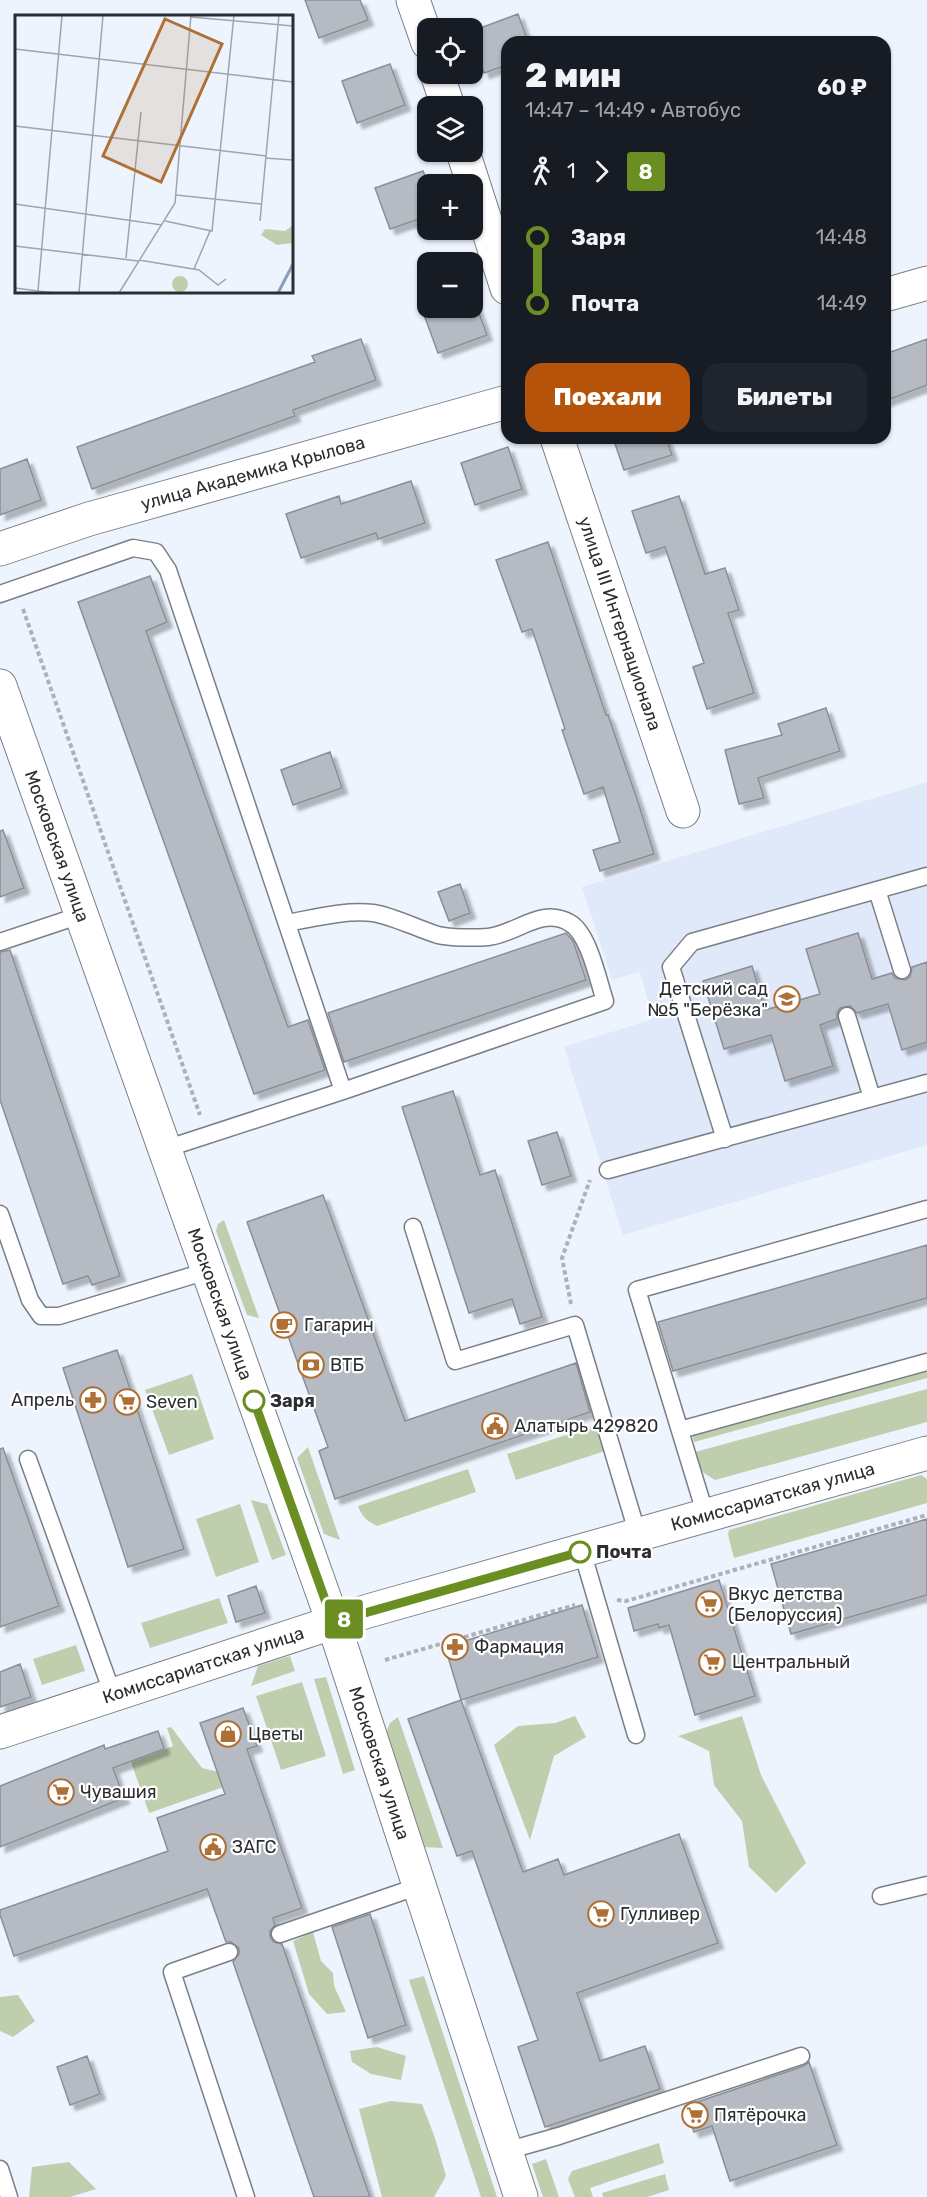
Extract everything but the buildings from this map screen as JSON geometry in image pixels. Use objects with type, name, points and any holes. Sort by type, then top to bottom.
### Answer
[{"type":"street","points":[[413,0],[419,18]]},
{"type":"street","points":[[466,162],[501,269]]},
{"type":"street","points":[[891,293],[927,283]]},
{"type":"street","name":"улица Академика Крылова","points":[[0,549],[89,519],[501,404]]},
{"type":"street","name":"улица III Интернационала","points":[[558,444],[683,811]]},
{"type":"street","name":"Московская улица","points":[[0,687],[333,1622],[521,2197]]},
{"type":"street","name":"Комиссариатская улица","points":[[0,1732],[333,1622],[927,1453]]},
{"type":"lane","points":[[8,591],[133,548],[156,552],[168,570],[343,1091]]},
{"type":"lane","points":[[725,1139],[671,967],[692,942],[927,876]]},
{"type":"lane","points":[[877,890],[902,970]]},
{"type":"lane","points":[[165,1149],[605,1001],[583,935],[571,923],[554,917],[536,919],[514,930],[489,937],[441,936],[375,914],[342,913],[287,923]]},
{"type":"lane","points":[[0,942],[81,915]]},
{"type":"lane","points":[[847,1016],[873,1098]]},
{"type":"lane","points":[[608,1170],[927,1083]]},
{"type":"lane","points":[[706,1516],[637,1290],[927,1209]]},
{"type":"lane","points":[[0,1214],[30,1300],[41,1316],[58,1316],[207,1271]]},
{"type":"lane","points":[[413,1227],[455,1360],[575,1325],[638,1535]]},
{"type":"lane","points":[[680,1430],[927,1362]]},
{"type":"lane","points":[[28,1459],[113,1695]]},
{"type":"lane","points":[[582,1551],[636,1735]]},
{"type":"lane","points":[[882,1896],[927,1885]]},
{"type":"lane","points":[[280,1934],[419,1886]]},
{"type":"lane","points":[[229,1952],[171,1972],[246,2197]]},
{"type":"lane","points":[[506,2151],[560,2136],[801,2056]]},
{"type":"lane","points":[[0,2169],[9,2197]]},
{"type":"path","points":[[8,591],[208,1135]]},
{"type":"path","points":[[575,1325],[562,1258],[592,1176],[608,1170]]},
{"type":"path","points":[[386,1660],[596,1599],[626,1601],[927,1515]]},
{"type":"shaded area","name":"Детский сад №5 \"Берёзка\"","points":[[927,782],[927,1145],[623,1235],[564,1047],[653,1019],[640,972],[612,980],[582,887]]},
{"type":"green space","points":[[224,1220],[259,1318],[247,1315],[216,1231],[218,1224]]},
{"type":"green space","points":[[927,1369],[927,1378],[694,1442],[692,1434]]},
{"type":"green space","points":[[192,1374],[214,1439],[169,1455],[145,1390]]},
{"type":"green space","points":[[927,1389],[927,1422],[715,1480],[701,1471],[695,1452]]},
{"type":"green space","points":[[597,1425],[605,1451],[516,1480],[507,1454]]},
{"type":"green space","points":[[308,1447],[340,1540],[324,1534],[297,1458]]},
{"type":"green space","points":[[468,1469],[476,1492],[377,1526],[365,1518],[358,1506]]},
{"type":"green space","points":[[921,1475],[927,1479],[927,1503],[734,1558],[728,1535],[729,1530]]},
{"type":"green space","points":[[251,1500],[267,1504],[286,1555],[272,1560]]},
{"type":"green space","points":[[240,1504],[259,1562],[216,1577],[196,1519]]},
{"type":"green space","points":[[219,1598],[228,1623],[150,1648],[141,1623]]},
{"type":"green space","points":[[76,1645],[85,1671],[42,1685],[33,1659]]},
{"type":"green space","points":[[290,1656],[295,1671],[251,1686],[258,1666]]},
{"type":"green space","points":[[326,1677],[355,1770],[343,1774],[314,1679]]},
{"type":"green space","points":[[302,1682],[326,1756],[281,1770],[256,1696]]},
{"type":"green space","points":[[575,1716],[586,1737],[554,1756],[530,1840],[494,1745],[518,1726],[555,1723]]},
{"type":"green space","points":[[742,1716],[761,1775],[806,1863],[776,1893],[749,1867],[742,1821],[714,1785],[709,1751],[678,1736]]},
{"type":"green space","points":[[398,1717],[443,1848],[423,1847],[386,1732],[390,1723]]},
{"type":"green space","points":[[171,1727],[202,1768],[236,1776],[238,1782],[149,1813],[124,1742],[135,1739],[142,1758],[173,1746],[167,1728]]},
{"type":"green space","points":[[313,1932],[321,1961],[333,1973],[334,1986],[346,2012],[327,2014],[309,1994],[293,1941]]},
{"type":"green space","points":[[424,1976],[497,2197],[481,2197],[409,1980]]},
{"type":"green space","points":[[18,1995],[35,2021],[13,2037],[0,2031],[0,1997]]},
{"type":"green space","points":[[377,2047],[406,2056],[401,2080],[371,2074],[352,2062],[350,2051]]},
{"type":"green space","points":[[391,2101],[422,2104],[446,2176],[434,2197],[382,2197],[359,2109]]},
{"type":"green space","points":[[659,2143],[664,2163],[590,2188],[593,2197],[575,2197],[568,2179],[572,2171]]},
{"type":"green space","points":[[546,2159],[559,2197],[543,2197],[532,2164]]},
{"type":"green space","points":[[69,2162],[96,2189],[70,2197],[29,2197],[32,2167]]},
{"type":"green space","points":[[665,2174],[669,2190],[647,2197],[603,2197],[602,2193]]},
{"type":"bus line","name":"8","points":[[254,1401],[333,1622],[580,1552]]},
{"type":"place","name":"Детский сад №5 \"Берёзка\"","points":[[787,999]]},
{"type":"place","name":"Гагарин","points":[[284,1325]]},
{"type":"place","name":"ВТБ","points":[[311,1365]]},
{"type":"place","name":"Апрель","points":[[93,1400]]},
{"type":"place","name":"Заря","points":[[254,1401]]},
{"type":"place","name":"Seven","points":[[127,1402]]},
{"type":"place","name":"Алатырь 429820","points":[[495,1426]]},
{"type":"place","name":"Почта","points":[[580,1552]]},
{"type":"place","name":"Вкус детства (Белоруссия)","points":[[709,1604]]},
{"type":"place","name":"Фармация","points":[[455,1647]]},
{"type":"place","name":"Центральный","points":[[712,1662]]},
{"type":"place","name":"Цветы","points":[[228,1734]]},
{"type":"place","name":"Чувашия","points":[[61,1792]]},
{"type":"place","name":"ЗАГС","points":[[213,1847]]},
{"type":"place","name":"Гулливер","points":[[601,1914]]},
{"type":"place","name":"Пятёрочка","points":[[695,2115]]}]
